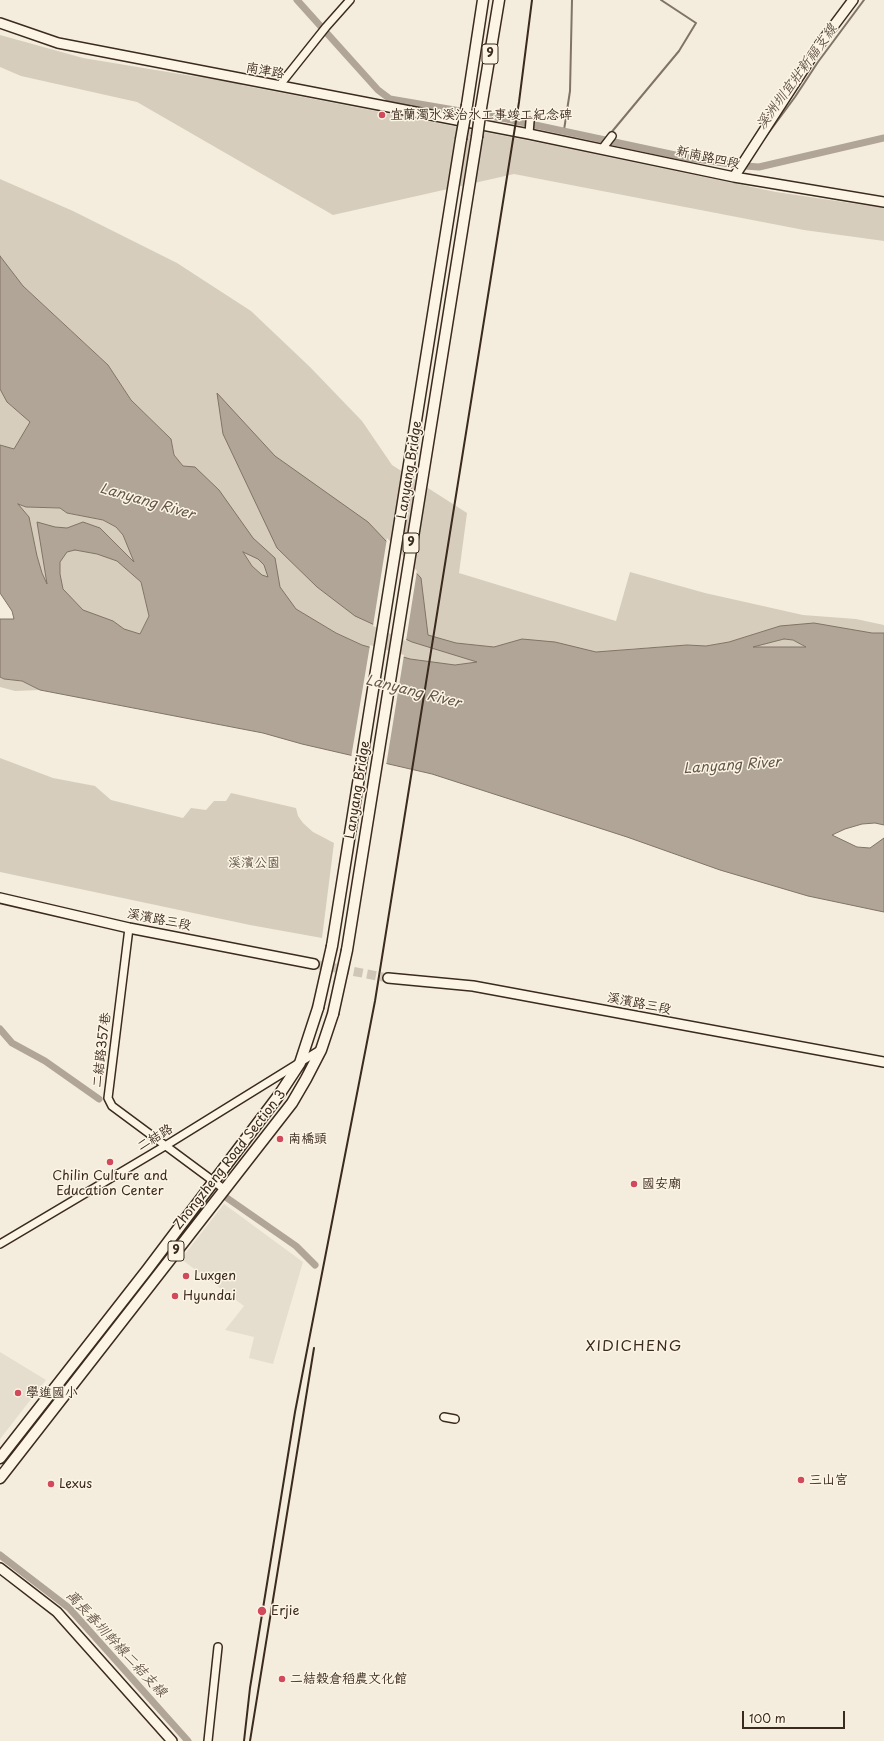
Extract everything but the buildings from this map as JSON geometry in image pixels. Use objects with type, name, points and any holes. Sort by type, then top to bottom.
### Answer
[{"type":"main road","name":"Lanyang Bridge","points":[[332,946],[483,0]]},
{"type":"main road","name":"Lanyang Bridge","points":[[347,950],[499,0]]},
{"type":"main road","name":"Zhongzheng Road Section 3","points":[[0,1458],[147,1270],[280,1095],[300,1063],[310,1037],[332,946]]},
{"type":"main road","name":"Zhongzheng Road Section 3","points":[[0,1478],[292,1103],[306,1080],[321,1050],[333,1014],[347,950]]},
{"type":"main road","points":[[39,1408],[49,1415]]},
{"type":"street","points":[[279,86],[322,31],[350,0]]},
{"type":"street","points":[[734,177],[820,44],[853,0]]},
{"type":"street","name":"南津路","points":[[0,23],[58,43],[279,86],[529,128]]},
{"type":"street","name":"新南路四段","points":[[529,128],[734,177],[884,202]]},
{"type":"street","points":[[604,146],[612,136]]},
{"type":"street","name":"溪濱路三段","points":[[0,898],[129,928],[314,964]]},
{"type":"street","name":"二結路357巷","points":[[129,928],[108,1098],[112,1106],[224,1189]]},
{"type":"street","name":"溪濱路三段","points":[[388,978],[473,986],[884,1062]]},
{"type":"street","name":"二結路","points":[[0,1244],[166,1146],[321,1050]]},
{"type":"street","points":[[105,1110],[112,1106]]},
{"type":"street","points":[[444,1417],[455,1419]]},
{"type":"street","points":[[0,1568],[56,1612],[172,1741]]},
{"type":"street","points":[[208,1741],[218,1647]]},
{"type":"shaded area","points":[[224,1204],[303,1262],[273,1364],[249,1358],[254,1337],[225,1330],[244,1306],[181,1259]]},
{"type":"shaded area","name":"學進國小","points":[[0,1352],[46,1380],[0,1439]]},
{"type":"green space","points":[[0,35],[83,58],[204,78],[165,70],[167,66],[242,82],[241,85],[541,143],[776,192],[884,208],[884,241],[804,230],[514,174],[333,215],[137,102],[21,76],[0,67]]},
{"type":"green space","points":[[0,179],[73,211],[177,263],[251,311],[310,367],[362,421],[392,465],[467,513],[459,573],[616,621],[630,572],[705,593],[803,615],[856,619],[884,625],[884,644],[780,626],[729,642],[706,646],[687,645],[629,649],[448,671],[362,645],[336,633],[297,610],[252,566],[242,552],[195,468],[183,466],[174,455],[171,439],[131,400],[108,365],[23,286],[0,256]]},
{"type":"green space","points":[[0,370],[71,440],[0,458]]},
{"type":"green space","points":[[17,504],[26,507],[60,508],[68,513],[103,520],[116,527],[123,535],[131,554],[141,582],[149,616],[140,634],[127,639],[82,614],[48,586]]},
{"type":"green space","points":[[784,639],[793,640],[807,647],[751,647]]},
{"type":"green space","points":[[0,677],[4,679],[22,681],[40,690],[15,691],[0,687]]},
{"type":"green space","name":"溪濱公園","points":[[0,758],[53,778],[95,786],[111,800],[183,818],[191,808],[206,810],[214,801],[226,801],[231,793],[296,808],[298,816],[303,823],[313,832],[334,843],[322,938],[250,925],[0,872]]},
{"type":"water","name":"Lanyang River","points":[[0,256],[23,286],[108,365],[131,400],[171,439],[174,455],[183,466],[195,467],[219,490],[253,538],[275,558],[280,587],[296,609],[336,633],[362,645],[410,659],[455,665],[477,662],[412,642],[355,616],[317,587],[277,548],[223,434],[217,393],[275,456],[368,522],[421,578],[428,635],[456,643],[494,647],[522,639],[555,642],[596,652],[687,645],[706,646],[729,642],[780,626],[814,623],[872,633],[884,633],[884,825],[875,823],[862,824],[832,835],[857,847],[870,848],[884,838],[884,912],[808,896],[720,870],[627,837],[432,774],[302,744],[263,733],[40,690],[22,681],[4,679],[0,677],[0,619],[14,619],[12,611],[0,593],[0,445],[14,449],[30,422],[7,402],[0,389]],"holes":[[[18,504],[26,507],[60,508],[67,513],[103,520],[116,527],[123,535],[134,562],[100,528],[83,522],[67,528],[55,527],[37,522],[47,584],[37,556],[29,517]],[[75,550],[97,554],[117,561],[141,582],[149,616],[140,634],[124,629],[113,621],[83,610],[63,589],[60,574],[60,562],[67,552]],[[243,552],[258,559],[264,565],[268,577],[262,575],[252,566]],[[784,639],[793,640],[806,647],[753,647]]]},
{"type":"pier","points":[[387,538],[417,571],[406,641],[373,626]]},
{"type":"pier","points":[[370,645],[404,655],[386,766],[351,758]]},
{"type":"waterway","points":[[297,0],[378,90],[390,99],[507,119],[689,158],[745,166],[759,167],[884,138]]},
{"type":"waterway","points":[[564,130],[570,91],[572,0]]},
{"type":"waterway","points":[[610,134],[679,51],[696,23],[661,0]]},
{"type":"waterway","name":"溪洲圳宜壯新福支線","points":[[764,139],[864,0]]},
{"type":"waterway","points":[[0,1029],[12,1043],[45,1061],[99,1099]]},
{"type":"waterway","points":[[227,1198],[296,1246],[315,1265]]},
{"type":"waterway","name":"萬長春圳幹線二結支線","points":[[0,1555],[69,1608],[188,1741]]},
{"type":"tunnel","points":[[314,964],[388,978]]},
{"type":"railway","points":[[244,1741],[250,1688],[295,1412],[375,1001],[519,102],[532,0]]},
{"type":"railway","points":[[250,1741],[314,1348]]},
{"type":"place","name":"宜蘭濁水溪治水工事竣工紀念碑","points":[[382,115]]},
{"type":"place","name":"南橋頭","points":[[280,1139]]},
{"type":"place","name":"Chilin Culture and Education Center","points":[[110,1162]]},
{"type":"place","name":"國安廟","points":[[634,1184]]},
{"type":"place","name":"Luxgen","points":[[186,1276]]},
{"type":"place","name":"Hyundai","points":[[175,1296]]},
{"type":"place","name":"學進國小","points":[[18,1393]]},
{"type":"place","name":"三山宮","points":[[801,1480]]},
{"type":"place","name":"Lexus","points":[[51,1484]]},
{"type":"place","name":"Erjie","points":[[262,1611]]},
{"type":"place","name":"二結穀倉稻農文化館","points":[[282,1679]]},
{"type":"district","name":"XIDICHENG","points":[[634,1347]]}]
